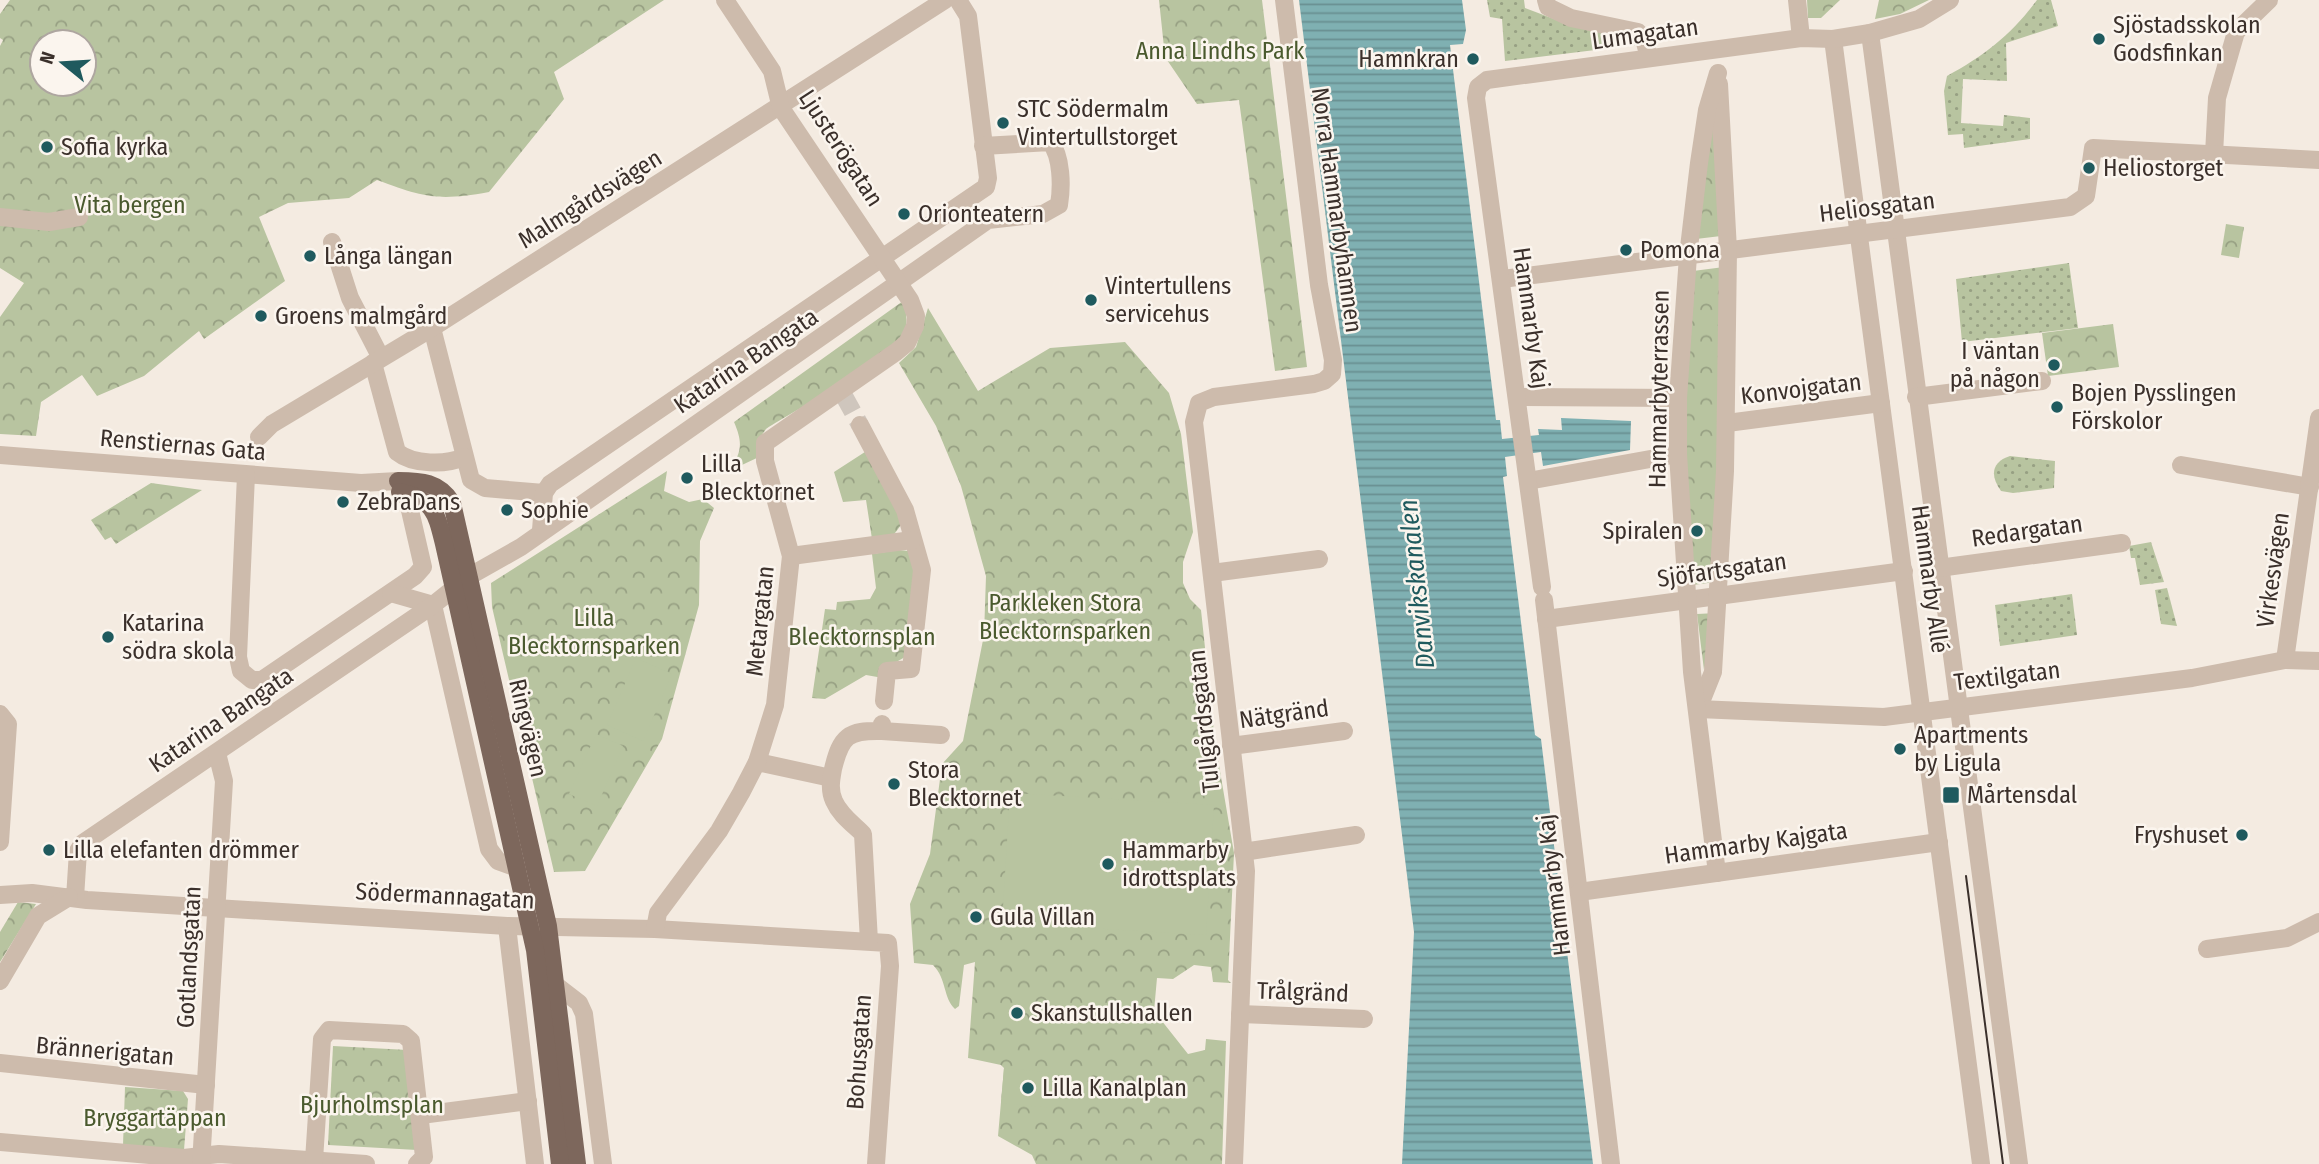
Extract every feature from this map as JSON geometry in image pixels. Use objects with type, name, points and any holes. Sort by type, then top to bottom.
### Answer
[{"type":"main road","name":"Ringvägen","points":[[401,489],[430,483],[440,487],[452,503],[461,583],[517,868],[557,985],[577,1164]]},
{"type":"main road","name":"Ringvägen","points":[[401,489],[422,498],[433,509],[461,583],[539,926],[560,1164]]},
{"type":"street","name":"Ljusterögatan","points":[[725,0],[772,71],[781,108],[900,284]]},
{"type":"street","name":"Malmgårdsvägen","points":[[259,437],[272,424],[432,328],[781,108],[946,0]]},
{"type":"street","points":[[958,0],[968,16],[983,146],[1050,142],[1056,148],[1061,193],[1059,205],[1052,211],[982,225],[977,213],[965,202]]},
{"type":"street","name":"Norra Hammarbyhamnen","points":[[1284,0],[1319,285],[1333,359],[1332,374],[1324,381]]},
{"type":"street","points":[[1546,0],[1548,7],[1571,18],[1638,32],[1644,38],[1648,58]]},
{"type":"street","points":[[1797,0],[1801,38]]},
{"type":"street","points":[[1833,39],[1870,33],[1919,19],[1950,0]]},
{"type":"street","points":[[2214,154],[2217,97],[2236,32],[2269,0]]},
{"type":"street","name":"Hammarby Allé","points":[[1870,33],[2019,1164]]},
{"type":"street","name":"Lumagatan","points":[[1476,97],[1478,87],[1487,80],[1801,38],[1833,39]]},
{"type":"street","name":"Hammarby Allé","points":[[1833,39],[1981,1164]]},
{"type":"street","name":"Hammarbyterrassen","points":[[1698,709],[1713,672],[1720,594],[1727,423],[1728,250],[1716,49]]},
{"type":"street","name":"Hammarbyterrassen","points":[[1717,873],[1687,600],[1678,454],[1678,398],[1688,256],[1707,110],[1718,73]]},
{"type":"street","name":"Hammarby Kaj","points":[[1476,97],[1543,594],[1611,1164]]},
{"type":"street","name":"Katarina Bangata","points":[[544,493],[550,484],[986,187],[988,178],[983,146]]},
{"type":"street","name":"Heliosgatan","points":[[1502,279],[2070,207],[2086,196],[2093,148],[2319,160]]},
{"type":"street","points":[[0,218],[49,222],[79,217]]},
{"type":"street","name":"Katarina Bangata","points":[[72,897],[78,851],[83,843],[433,605],[461,583],[521,547],[541,530],[982,225]]},
{"type":"street","points":[[332,242],[350,298],[377,361],[397,453],[406,459],[433,461],[452,462],[464,457]]},
{"type":"street","name":"Metargatan","points":[[655,929],[658,913],[719,831],[757,762],[775,705],[791,556],[765,461],[765,443],[842,393],[896,352],[912,335],[916,316],[900,284]]},
{"type":"street","points":[[432,328],[471,480],[476,486],[544,493],[541,530]]},
{"type":"street","name":"Tullgårdsgatan","points":[[1234,1164],[1243,852],[1194,422],[1199,402],[1214,397],[1324,381]]},
{"type":"street","points":[[1916,397],[2042,381]]},
{"type":"street","points":[[1518,397],[1678,398]]},
{"type":"street","name":"Konvojgatan","points":[[1727,423],[1881,403]]},
{"type":"street","name":"Virkesvägen","points":[[2285,660],[2319,418]]},
{"type":"street","points":[[860,425],[905,510],[922,570],[911,669],[887,671],[884,701]]},
{"type":"street","points":[[1528,481],[1678,454]]},
{"type":"street","name":"Renstiernas Gata","points":[[0,455],[362,483],[401,489]]},
{"type":"street","name":"Virkesvägen","points":[[2181,466],[2310,487]]},
{"type":"street","name":"Katarina Bangata","points":[[246,475],[238,657],[245,676],[262,680],[391,593],[423,567],[401,489]]},
{"type":"street","points":[[791,556],[912,540]]},
{"type":"street","name":"Redargatan","points":[[1939,568],[2122,543]]},
{"type":"street","points":[[1212,573],[1319,559]]},
{"type":"street","name":"Sjöfartsgatan","points":[[1546,619],[1904,571]]},
{"type":"street","points":[[391,593],[433,605],[489,849],[499,861],[517,868]]},
{"type":"street","name":"Textilgatan","points":[[1698,709],[1884,717],[2192,678],[2285,660],[2319,661]]},
{"type":"street","points":[[0,842],[8,724],[2,716]]},
{"type":"street","points":[[869,941],[863,834],[837,807],[830,789],[837,749],[842,741],[859,730],[882,727],[941,735]]},
{"type":"street","name":"Nätgränd","points":[[1231,746],[1345,730]]},
{"type":"street","name":"Gotlandsgatan","points":[[201,1160],[224,781],[217,753]]},
{"type":"street","points":[[757,762],[831,778]]},
{"type":"street","points":[[1243,852],[1356,835]]},
{"type":"street","name":"Hammarby Kajgata","points":[[1579,892],[1939,842]]},
{"type":"street","name":"Södermannagatan","points":[[0,895],[21,892],[217,908],[507,926],[655,929],[888,943]]},
{"type":"street","points":[[0,981],[38,916],[72,897]]},
{"type":"street","points":[[2207,949],[2287,938],[2319,922]]},
{"type":"street","points":[[507,926],[535,1164]]},
{"type":"street","name":"Bohusgatan","points":[[876,1164],[890,965],[888,943]]},
{"type":"street","points":[[557,985],[579,1003],[584,1014],[603,1164]]},
{"type":"street","name":"Trålgränd","points":[[1240,1014],[1364,1019]]},
{"type":"street","points":[[314,1160],[322,1039],[329,1030],[408,1036],[411,1041],[421,1115],[424,1157],[417,1164]]},
{"type":"street","name":"Brännerigatan","points":[[0,1063],[206,1085]]},
{"type":"street","points":[[421,1115],[528,1101]]},
{"type":"street","points":[[0,1142],[201,1160],[219,1154],[366,1164]]},
{"type":"green space","name":"Vita bergen","points":[[10,0],[664,0],[554,72],[564,99],[489,192],[432,196],[377,180],[349,198],[288,203],[259,217],[285,281],[204,339],[199,331],[144,376],[97,396],[82,375],[41,402],[36,436],[0,434],[0,317],[24,283],[0,268],[0,46],[3,40],[0,38],[0,14]]},
{"type":"green space","name":"Anna Lindhs Park","points":[[1159,0],[1262,0],[1307,367],[1275,371],[1239,100],[1197,104],[1165,57]]},
{"type":"green space","points":[[1487,0],[1524,0],[1525,8],[1570,25],[1628,34],[1636,45],[1505,61],[1502,19],[1490,17]]},
{"type":"green space","points":[[1807,0],[1840,0],[1821,18],[1808,18]]},
{"type":"green space","points":[[1879,0],[1929,0],[1900,14],[1875,19]]},
{"type":"green space","points":[[2037,0],[2051,0],[2058,26],[2006,43],[2007,81],[1963,79],[1961,123],[2003,126],[2004,115],[2030,118],[2030,139],[1964,148],[1963,134],[1948,135],[1944,91],[1947,76],[1996,43],[2018,23]]},
{"type":"green space","points":[[1714,113],[1721,236],[1696,239]]},
{"type":"green space","points":[[2226,224],[2244,227],[2239,258],[2221,255]]},
{"type":"green space","points":[[2069,263],[2078,328],[1962,342],[1956,279]]},
{"type":"green space","points":[[1724,267],[1715,582],[1693,585],[1683,445],[1693,271]]},
{"type":"green space","points":[[903,301],[905,329],[892,349],[859,373],[766,429],[759,439],[759,457],[729,471],[740,447],[734,422]]},
{"type":"green space","name":"Parkleken Stora Blecktornsparken","points":[[928,308],[978,391],[1050,348],[1125,342],[1169,393],[1181,434],[1193,532],[1183,562],[1183,583],[1190,599],[1201,610],[1215,742],[1234,853],[1228,980],[1231,983],[1213,982],[1211,967],[1194,965],[1173,979],[1157,978],[1154,1011],[1188,1054],[1205,1050],[1206,1039],[1226,1041],[1222,1164],[1036,1164],[1032,1155],[998,1136],[1004,1068],[968,1058],[975,962],[964,965],[959,1006],[955,1009],[948,999],[941,976],[933,965],[914,963],[910,904],[930,854],[942,764],[963,741],[984,635],[986,576],[961,486],[936,426],[899,363],[916,347]]},
{"type":"green space","points":[[2113,324],[2119,367],[2048,376],[2042,333]]},
{"type":"green space","points":[[868,450],[897,508],[901,525],[892,537],[872,539],[866,500],[843,502],[834,472]]},
{"type":"green space","points":[[2010,456],[2055,461],[2054,488],[2013,493],[2001,491],[1995,480],[1994,470],[1999,462]]},
{"type":"green space","name":"Lilla Blecktornsparken","points":[[667,471],[664,491],[689,502],[703,499],[714,508],[700,541],[699,605],[662,739],[585,871],[554,872],[492,607],[491,583]]},
{"type":"green space","points":[[151,483],[202,490],[116,544],[111,537],[105,540],[91,520]]},
{"type":"green space","points":[[2151,542],[2164,582],[2140,585],[2135,558],[2131,558],[2129,546]]},
{"type":"green space","name":"Blecktornsplan","points":[[909,551],[916,576],[905,657],[884,669],[883,678],[866,675],[825,699],[812,698],[825,609],[836,610],[837,602],[870,599],[876,588],[872,554]]},
{"type":"green space","points":[[2167,588],[2177,626],[2161,624],[2155,590]]},
{"type":"green space","points":[[2072,594],[2077,635],[2000,646],[1995,605]]},
{"type":"green space","points":[[1717,613],[1704,670],[1697,614]]},
{"type":"green space","points":[[636,658],[672,674],[643,741],[607,725]]},
{"type":"green space","points":[[596,734],[623,746],[597,806],[569,794]]},
{"type":"green space","name":"Hammarby idrottsplats","points":[[1010,793],[1214,805],[1206,935],[1002,923]]},
{"type":"green space","points":[[18,902],[36,904],[0,962],[0,932]]},
{"type":"green space","name":"Bjurholmsplan","points":[[333,1046],[408,1050],[417,1150],[328,1145]]},
{"type":"green space","name":"Lilla Kanalplan","points":[[1004,1068],[1056,1073],[1052,1108],[1001,1103]]},
{"type":"green space","name":"Bryggartäppan","points":[[125,1087],[183,1091],[188,1099],[184,1150],[123,1145]]},
{"type":"water","name":"Danvikskanalen","points":[[1299,0],[1462,0],[1466,30],[1463,44],[1450,45],[1496,420],[1500,420],[1502,439],[1539,435],[1538,429],[1562,430],[1561,418],[1631,421],[1630,450],[1543,466],[1541,452],[1505,457],[1507,476],[1503,477],[1535,735],[1541,739],[1593,1164],[1402,1164],[1414,932]]},
{"type":"tunnel","points":[[844,396],[860,425]]},
{"type":"tram line","points":[[1966,876],[2003,1164]]},
{"type":"place","name":"Sjöstadsskolan Godsfinkan","points":[[2099,39]]},
{"type":"place","name":"Hamnkran","points":[[1473,59]]},
{"type":"place","name":"STC Södermalm Vintertullstorget","points":[[1003,123]]},
{"type":"place","name":"Sofia kyrka","points":[[47,147]]},
{"type":"place","name":"Heliostorget","points":[[2089,168]]},
{"type":"place","name":"Orionteatern","points":[[904,214]]},
{"type":"place","name":"Pomona","points":[[1626,250]]},
{"type":"place","name":"Långa längan","points":[[310,256]]},
{"type":"place","name":"Vintertullens servicehus","points":[[1091,300]]},
{"type":"place","name":"Groens malmgård","points":[[261,316]]},
{"type":"place","name":"I väntan på någon","points":[[2054,365]]},
{"type":"place","name":"Bojen Pysslingen Förskolor","points":[[2057,407]]},
{"type":"place","name":"Lilla Blecktornet","points":[[687,478]]},
{"type":"place","name":"ZebraDans","points":[[343,502]]},
{"type":"place","name":"Sophie","points":[[507,510]]},
{"type":"place","name":"Spiralen","points":[[1697,531]]},
{"type":"place","name":"Katarina södra skola","points":[[108,637]]},
{"type":"place","name":"Apartments by Ligula","points":[[1900,749]]},
{"type":"place","name":"Stora Blecktornet","points":[[894,784]]},
{"type":"place","name":"Mårtensdal","points":[[1951,795]]},
{"type":"place","name":"Fryshuset","points":[[2242,835]]},
{"type":"place","name":"Lilla elefanten drömmer","points":[[49,850]]},
{"type":"place","name":"Hammarby idrottsplats","points":[[1108,864]]},
{"type":"place","name":"Gula Villan","points":[[976,917]]},
{"type":"place","name":"Skanstullshallen","points":[[1017,1013]]},
{"type":"place","name":"Lilla Kanalplan","points":[[1028,1088]]}]
